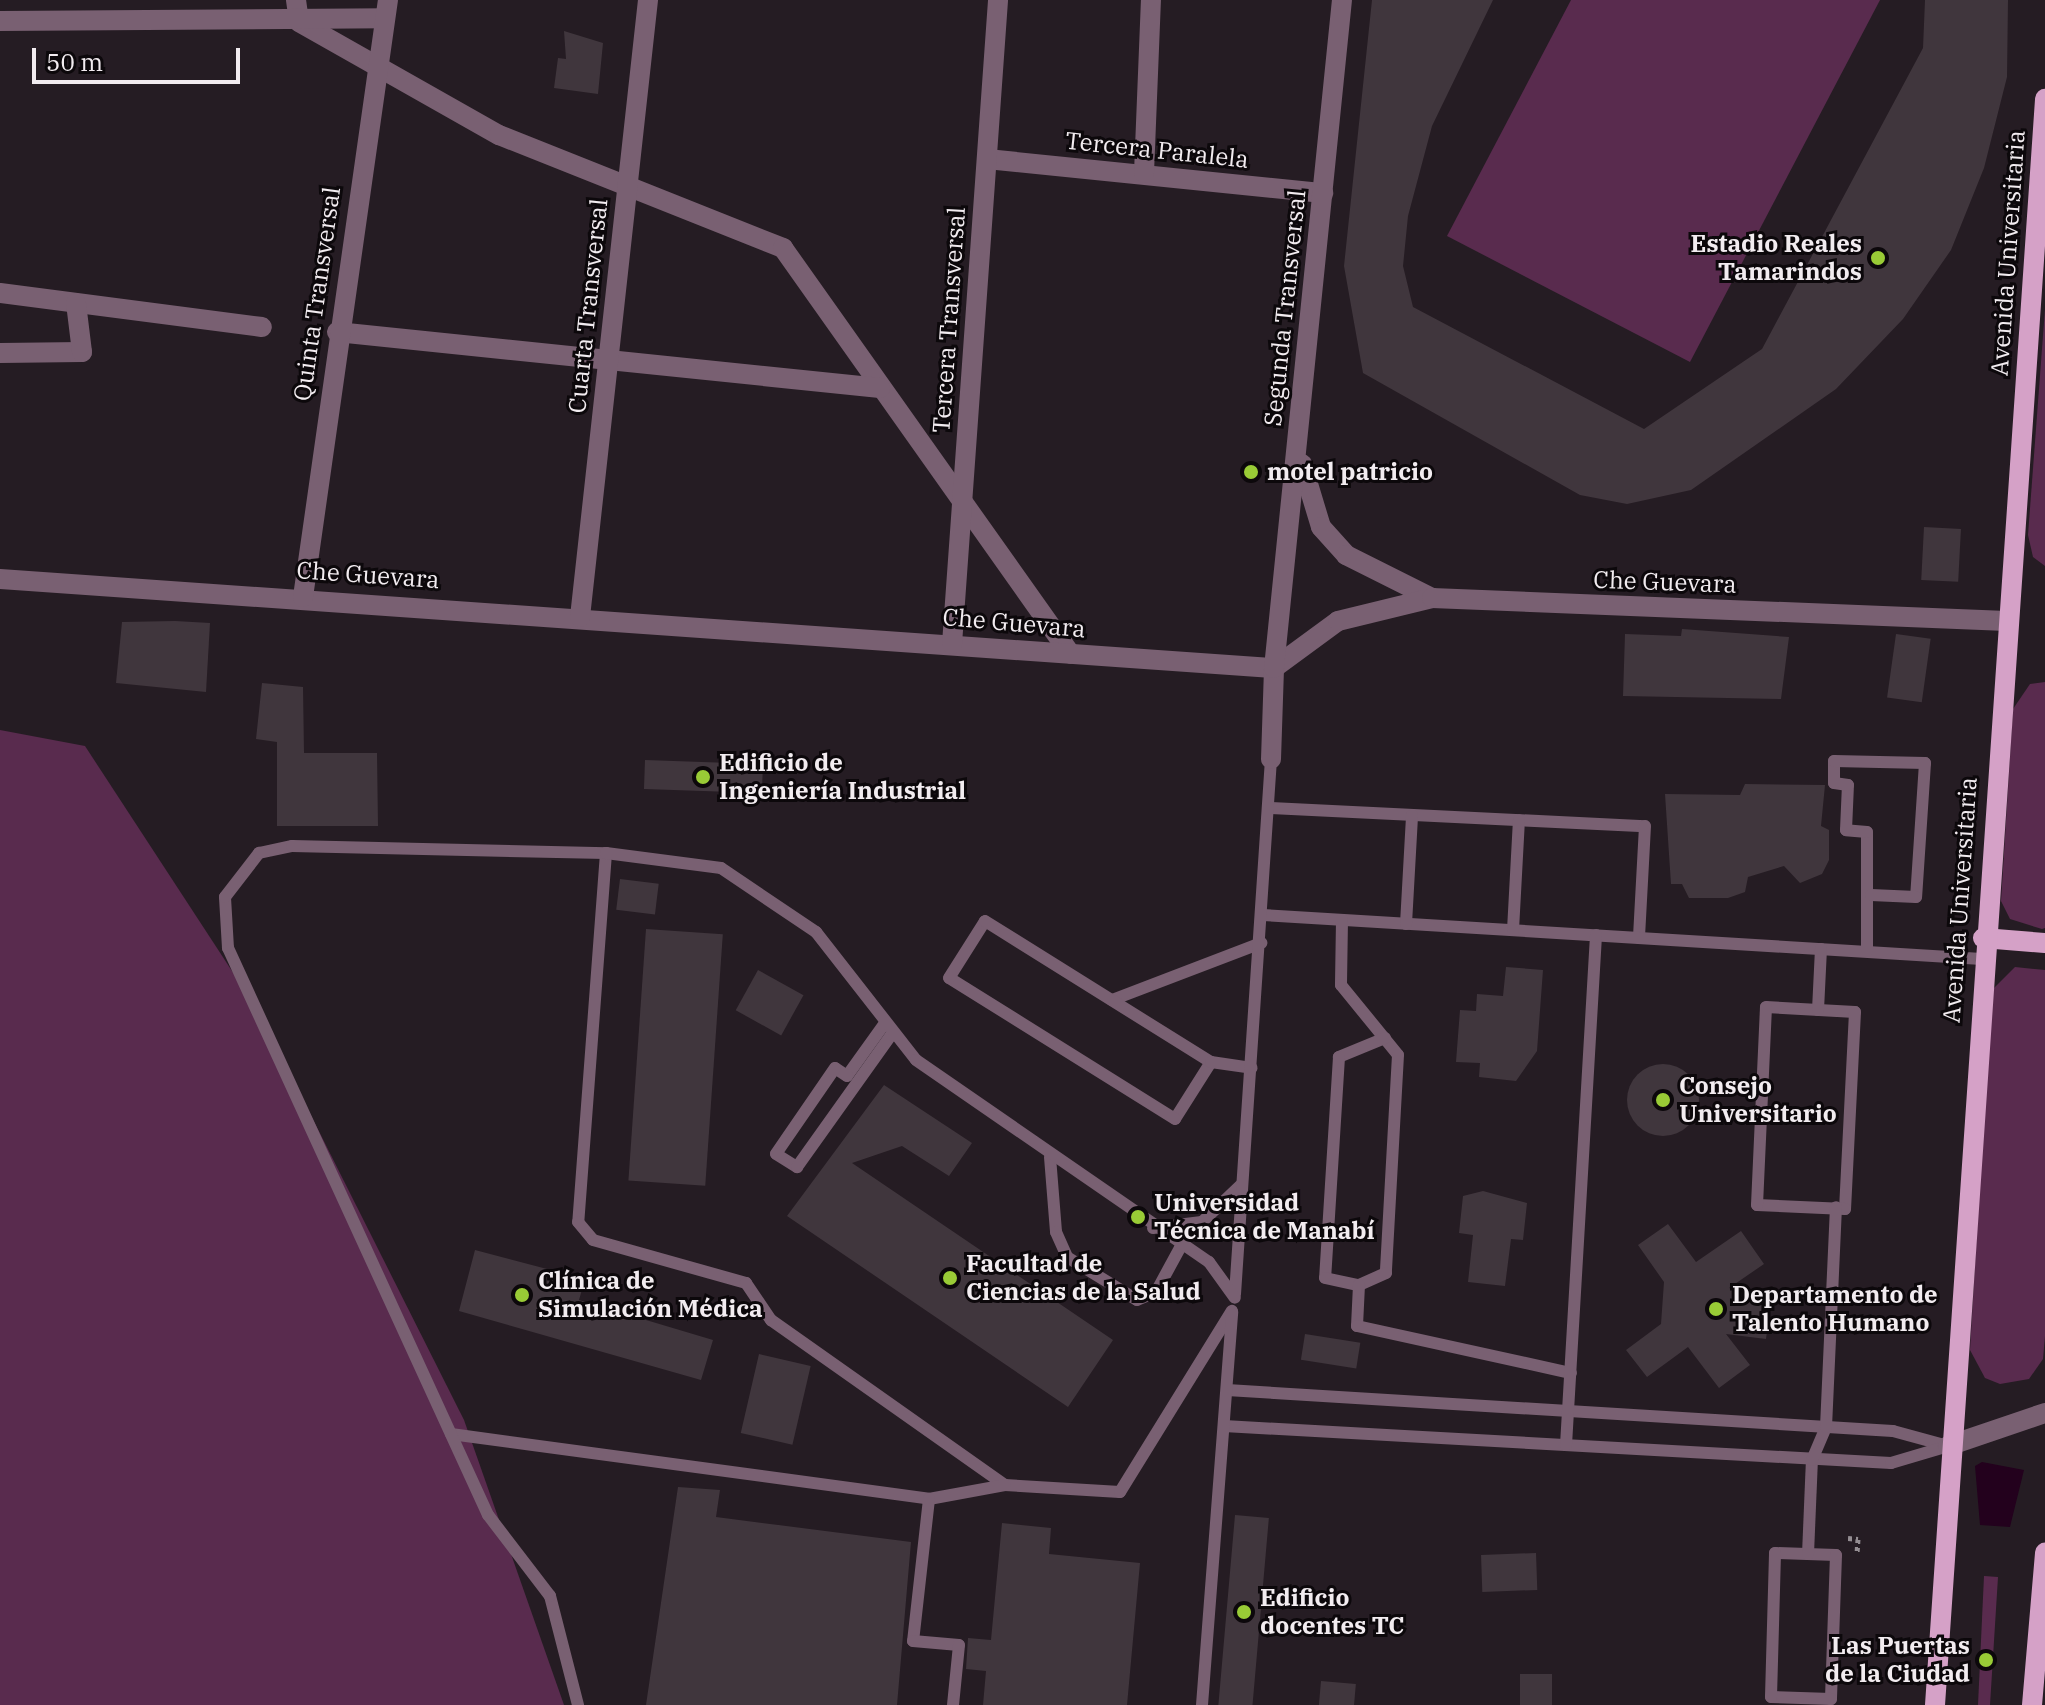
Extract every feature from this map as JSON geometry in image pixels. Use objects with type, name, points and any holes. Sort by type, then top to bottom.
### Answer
[{"type":"main road","name":"Avenida Universitaria","points":[[1935,1705],[1948,1446],[2045,99]]},
{"type":"main road","points":[[1983,938],[2045,943]]},
{"type":"main road","points":[[2032,1705],[2045,1553]]},
{"type":"street","points":[[296,0],[299,22]]},
{"type":"street","name":"Cuarta Transversal","points":[[580,617],[648,0]]},
{"type":"street","name":"Tercera Transversal","points":[[952,644],[998,0]]},
{"type":"street","points":[[1144,173],[1151,0]]},
{"type":"street","name":"Segunda Transversal","points":[[1274,668],[1342,0]]},
{"type":"street","points":[[0,21],[299,22],[386,9]]},
{"type":"street","name":"Quinta Transversal","points":[[303,597],[337,332],[386,9]]},
{"type":"street","points":[[299,22],[377,62],[526,149],[629,181],[783,248],[961,505],[1070,654]]},
{"type":"street","name":"Tercera Paralela","points":[[987,159],[1323,193]]},
{"type":"street","points":[[0,293],[262,327]]},
{"type":"street","points":[[0,353],[82,352],[76,303]]},
{"type":"street","points":[[337,332],[880,388]]},
{"type":"street","points":[[1298,444],[1321,527],[1346,555],[1432,598]]},
{"type":"street","name":"Che Guevara","points":[[0,579],[303,597],[1274,668],[1338,621],[1432,598],[2007,621]]},
{"type":"street","points":[[1271,759],[1274,668]]},
{"type":"street","points":[[1948,1446],[2045,1413]]},
{"type":"lane","points":[[1202,1705],[1271,808],[1271,759]]},
{"type":"lane","points":[[1867,951],[1871,895],[1867,832],[1846,830],[1848,785],[1834,783],[1834,761],[1925,763],[1916,897],[1871,895]]},
{"type":"lane","points":[[1271,808],[1645,826],[1639,938]]},
{"type":"lane","points":[[1406,924],[1412,815]]},
{"type":"lane","points":[[1513,930],[1519,820]]},
{"type":"lane","points":[[578,1705],[550,1596],[488,1515],[228,948],[225,897],[259,853],[292,846],[606,853],[679,858],[757,886],[816,932],[916,1060],[1150,1228],[1219,1270],[1234,1304]]},
{"type":"lane","points":[[606,853],[578,1222],[593,1240],[746,1283],[771,1320],[1005,1485]]},
{"type":"lane","points":[[1263,915],[1982,959]]},
{"type":"lane","points":[[1342,920],[1341,985],[1385,1038],[1398,1055],[1386,1273],[1359,1285],[1325,1278],[1339,1057],[1385,1038]]},
{"type":"lane","points":[[1211,1062],[1175,1119],[949,978],[985,921],[1211,1062],[1252,1068]]},
{"type":"lane","points":[[1566,1445],[1596,935]]},
{"type":"lane","points":[[1112,1000],[1261,943]]},
{"type":"lane","points":[[1818,1010],[1821,949]]},
{"type":"lane","points":[[1766,1007],[1818,1010],[1855,1012],[1845,1209],[1757,1205],[1766,1007]]},
{"type":"lane","points":[[888,1028],[797,1167],[776,1154],[835,1068],[847,1076],[888,1028]]},
{"type":"lane","points":[[1050,1157],[1059,1245],[1079,1265],[1126,1296],[1146,1298],[1181,1246]]},
{"type":"lane","points":[[1150,1228],[1202,1222],[1242,1184]]},
{"type":"lane","points":[[1808,1554],[1812,1460],[1826,1427],[1836,1207]]},
{"type":"lane","points":[[1359,1285],[1357,1326],[1571,1373]]},
{"type":"lane","points":[[451,1434],[929,1499],[1005,1485],[1120,1492],[1234,1304]]},
{"type":"lane","points":[[1227,1390],[1893,1431],[1948,1446]]},
{"type":"lane","points":[[1224,1426],[1891,1463],[1948,1446]]},
{"type":"lane","points":[[929,1499],[913,1641],[959,1645],[953,1705]]},
{"type":"lane","points":[[1775,1553],[1808,1554],[1836,1555],[1831,1699],[1771,1697],[1775,1553]]},
{"type":"shaded area","points":[[1571,0],[1880,0],[1690,362],[1447,236]]},
{"type":"shaded area","points":[[2045,309],[2045,566],[2033,557],[2028,535]]},
{"type":"shaded area","points":[[2045,682],[2045,928],[2042,929],[2010,919],[2001,901],[2013,709],[2030,684]]},
{"type":"shaded area","points":[[0,730],[85,746],[260,1014],[464,1420],[564,1705],[0,1705]]},
{"type":"shaded area","points":[[2015,967],[2045,970],[2045,1336],[2043,1359],[2029,1379],[2000,1384],[1985,1378],[1970,1350],[1991,991]]},
{"type":"shaded area","points":[[1982,1462],[2024,1470],[2010,1527],[1980,1525],[1975,1466]]},
{"type":"shaded area","points":[[1984,1576],[1998,1577],[1990,1705],[1978,1705]]},
{"type":"building","name":"Estadio Reales Tamarindos","points":[[1372,0],[1493,0],[1432,126],[1408,216],[1403,266],[1413,307],[1644,429],[1762,349],[1923,48],[1925,0],[2008,0],[2007,77],[1984,168],[1951,250],[1903,319],[1836,389],[1691,490],[1627,504],[1580,495],[1363,373],[1344,266]]},
{"type":"building","points":[[564,31],[603,43],[598,94],[554,88],[558,58],[566,59]]},
{"type":"building","points":[[1924,527],[1961,529],[1958,582],[1921,580]]},
{"type":"building","points":[[122,622],[210,623],[206,692],[116,683]]},
{"type":"building","points":[[1682,629],[1789,637],[1781,699],[1623,696],[1625,634],[1681,636]]},
{"type":"building","points":[[1896,634],[1931,639],[1922,702],[1887,697]]},
{"type":"building","points":[[262,683],[303,687],[304,753],[377,753],[378,826],[277,826],[277,742],[256,739]]},
{"type":"building","name":"Edificio de Ingeniería Industrial","points":[[645,760],[763,764],[762,793],[644,789]]},
{"type":"building","points":[[1745,784],[1825,785],[1821,826],[1829,830],[1829,860],[1822,874],[1800,883],[1784,866],[1748,877],[1745,892],[1728,898],[1689,898],[1682,884],[1671,884],[1665,794],[1740,795]]},
{"type":"building","points":[[620,879],[659,884],[655,915],[616,910]]},
{"type":"building","points":[[646,929],[723,934],[705,1186],[628,1180]]},
{"type":"building","points":[[1506,967],[1543,970],[1537,1051],[1516,1081],[1479,1077],[1480,1063],[1456,1062],[1460,1010],[1476,1011],[1477,994],[1503,996]]},
{"type":"building","points":[[758,970],[803,995],[781,1035],[736,1010]]},
{"type":"building","name":"Consejo Universitario","points":[[1670,1064],[1689,1074],[1697,1086],[1697,1114],[1689,1126],[1677,1134],[1656,1136],[1637,1126],[1629,1114],[1627,1093],[1637,1074],[1649,1066]]},
{"type":"building","name":"Facultad de Ciencias de la Salud","points":[[884,1085],[972,1143],[949,1176],[902,1146],[852,1163],[1113,1340],[1068,1407],[787,1216]]},
{"type":"building","points":[[1483,1191],[1527,1203],[1523,1240],[1511,1239],[1505,1286],[1468,1282],[1473,1235],[1459,1233],[1463,1196]]},
{"type":"building","name":"Departamento de Talento Humano","points":[[1668,1224],[1696,1262],[1741,1231],[1764,1264],[1729,1288],[1772,1294],[1766,1339],[1726,1334],[1750,1365],[1719,1388],[1688,1347],[1647,1377],[1626,1350],[1661,1324],[1664,1282],[1638,1245]]},
{"type":"building","points":[[475,1250],[585,1279],[579,1300],[713,1340],[701,1380],[459,1311]]},
{"type":"building","points":[[1305,1334],[1360,1343],[1356,1368],[1301,1360]]},
{"type":"building","points":[[759,1354],[811,1366],[792,1445],[741,1433]]},
{"type":"building","points":[[678,1487],[720,1490],[716,1517],[911,1542],[897,1705],[646,1705]]},
{"type":"building","name":"Edificio docentes TC","points":[[1235,1515],[1269,1518],[1253,1705],[1218,1705]]},
{"type":"building","points":[[1002,1523],[1051,1528],[1049,1554],[1140,1563],[1127,1705],[983,1705],[986,1671],[966,1669],[968,1638],[991,1640]]},
{"type":"building","points":[[1536,1553],[1537,1590],[1482,1592],[1481,1555]]},
{"type":"building","points":[[1520,1674],[1552,1674],[1552,1705],[1520,1705]]},
{"type":"building","points":[[1321,1681],[1356,1684],[1354,1705],[1319,1705]]},
{"type":"place","name":"Estadio Reales Tamarindos","points":[[1878,258]]},
{"type":"place","name":"motel patricio","points":[[1251,472]]},
{"type":"place","name":"Edificio de Ingeniería Industrial","points":[[703,777]]},
{"type":"place","name":"Consejo Universitario","points":[[1663,1100]]},
{"type":"place","name":"Universidad Técnica de Manabí","points":[[1138,1217]]},
{"type":"place","name":"Facultad de Ciencias de la Salud","points":[[950,1278]]},
{"type":"place","name":"Clínica de Simulación Médica","points":[[522,1295]]},
{"type":"place","name":"Departamento de Talento Humano","points":[[1716,1309]]},
{"type":"place","name":"Edificio docentes TC","points":[[1244,1612]]},
{"type":"place","name":"Las Puertas de la Ciudad","points":[[1986,1660]]}]
